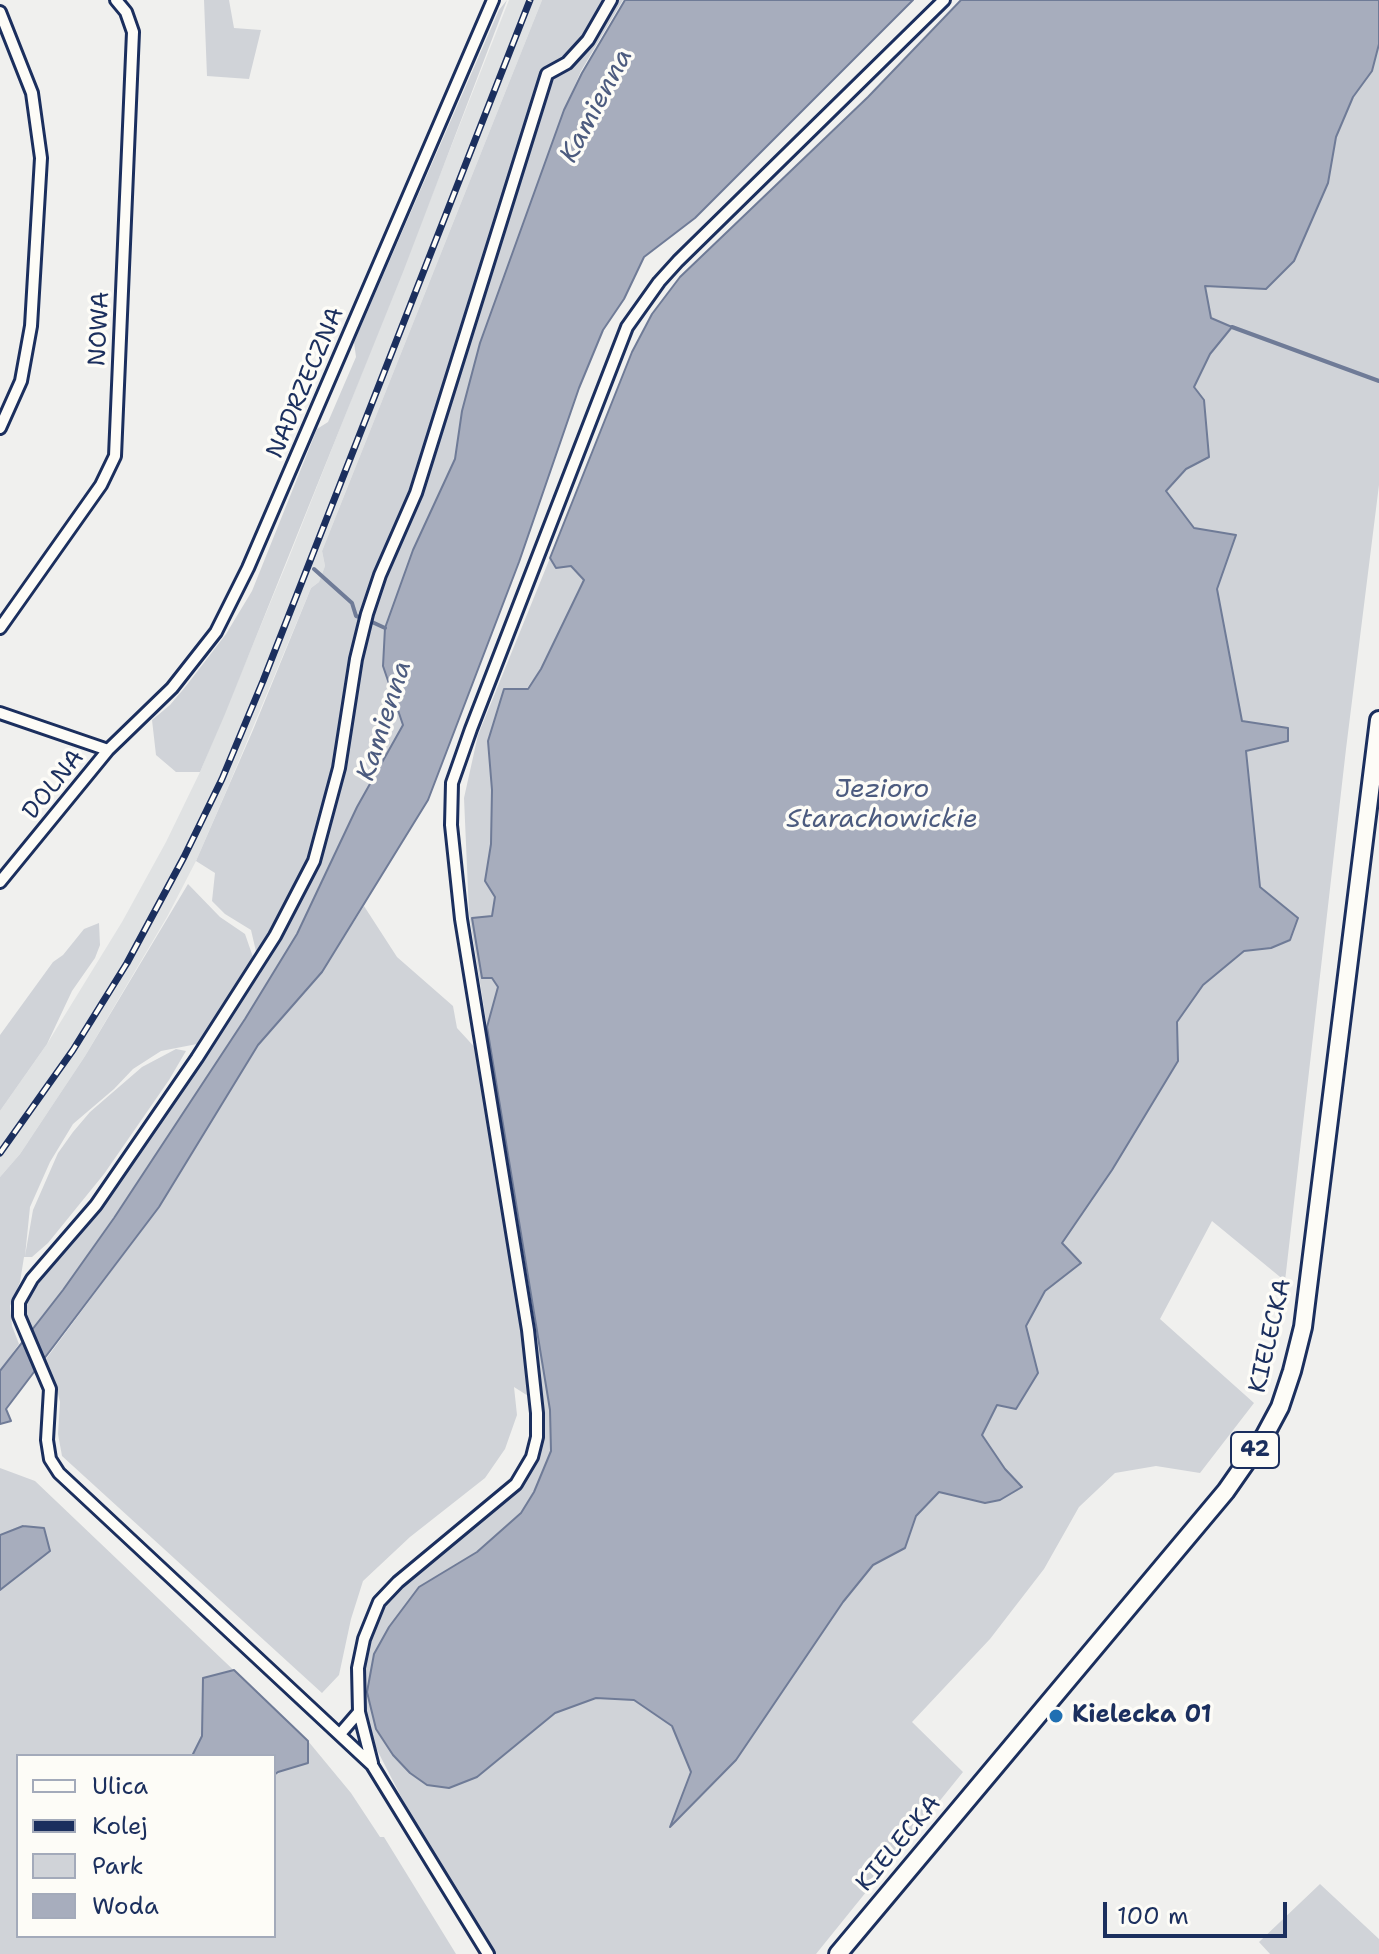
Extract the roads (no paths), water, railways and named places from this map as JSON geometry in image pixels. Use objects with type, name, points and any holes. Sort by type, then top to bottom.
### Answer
[{"type":"main road","name":"KIELECKA","points":[[838,1954],[1226,1491],[1265,1435],[1280,1407],[1292,1371],[1305,1312],[1379,720]]},
{"type":"street","name":"NOWA","points":[[0,628],[101,485],[115,456],[133,32],[126,12],[116,0]]},
{"type":"street","name":"NADRZECZNA","points":[[108,750],[192,666],[234,600],[493,0]]},
{"type":"street","points":[[488,1954],[372,1765],[59,1473],[50,1459],[47,1440],[50,1389],[24,1332],[19,1302],[32,1279],[96,1205],[197,1058],[275,936],[314,861],[339,768],[356,659],[367,614],[380,575],[416,493],[547,74],[567,63],[588,40],[611,0]]},
{"type":"street","points":[[372,1765],[357,1693],[364,1639],[379,1602],[398,1582],[516,1484],[532,1457],[537,1437],[528,1330],[461,919],[451,825],[452,783],[627,327],[678,261],[944,0]]},
{"type":"street","points":[[0,12],[32,93],[41,158],[31,326],[21,381],[0,428]]},
{"type":"street","points":[[0,713],[108,750]]},
{"type":"street","name":"DOLNA","points":[[0,882],[108,750]]},
{"type":"street","points":[[340,1734],[359,1712]]},
{"type":"water","name":"Kamienna","points":[[625,0],[913,0],[695,218],[644,257],[624,299],[603,330],[579,388],[519,562],[428,800],[322,972],[258,1045],[159,1207],[6,1409],[11,1421],[0,1424],[0,1371],[114,1218],[245,1019],[297,934],[357,807],[403,725],[383,666],[385,628],[413,550],[455,459],[462,411],[480,343],[564,110]]},
{"type":"water","name":"Jezioro Starachowickie","points":[[961,0],[1379,0],[1379,44],[1372,71],[1353,97],[1336,137],[1328,183],[1294,261],[1266,289],[1205,286],[1211,318],[1232,327],[1210,354],[1194,387],[1204,400],[1209,457],[1186,469],[1166,491],[1194,528],[1236,535],[1217,589],[1242,721],[1288,728],[1288,741],[1246,751],[1260,887],[1298,918],[1290,940],[1271,948],[1244,951],[1203,985],[1177,1022],[1178,1061],[1112,1170],[1062,1243],[1081,1263],[1045,1291],[1026,1326],[1038,1373],[1016,1409],[997,1405],[982,1435],[1005,1469],[1022,1487],[1000,1500],[985,1503],[939,1492],[916,1516],[905,1548],[873,1565],[843,1602],[736,1760],[670,1827],[691,1772],[672,1726],[634,1700],[596,1698],[555,1713],[477,1777],[449,1788],[427,1785],[393,1755],[376,1729],[367,1692],[374,1654],[389,1627],[419,1587],[477,1552],[521,1513],[534,1492],[551,1451],[550,1410],[487,1027],[498,987],[492,978],[482,978],[472,918],[492,916],[495,897],[485,881],[491,844],[492,790],[488,741],[504,689],[528,689],[541,669],[584,580],[571,566],[556,568],[550,558],[632,352],[652,314],[680,277],[868,97]]},
{"type":"water","points":[[23,1526],[44,1528],[50,1551],[0,1590],[0,1535]]},
{"type":"water","points":[[234,1670],[308,1741],[308,1763],[276,1774],[276,1754],[193,1754],[202,1736],[203,1678]]},
{"type":"waterway","points":[[1232,327],[1379,381]]},
{"type":"waterway","points":[[314,569],[352,603],[356,616],[363,618]]},
{"type":"waterway","points":[[372,622],[385,628]]},
{"type":"railway","points":[[0,1153],[73,1050],[127,963],[222,779],[530,0]]},
{"type":"place","name":"Kielecka 01","points":[[1056,1716]]}]
